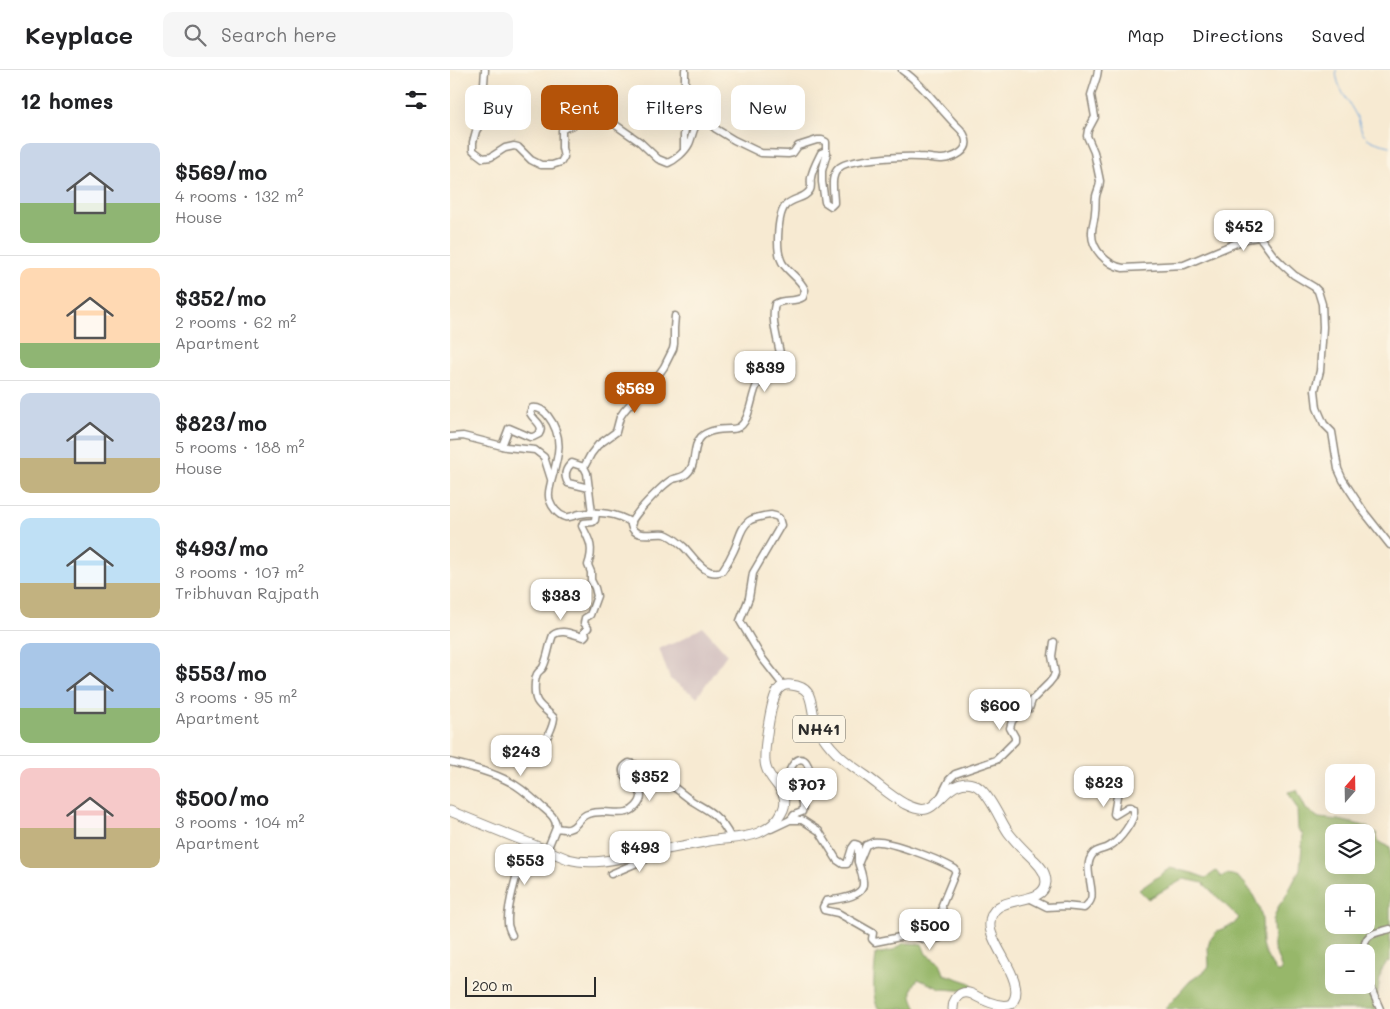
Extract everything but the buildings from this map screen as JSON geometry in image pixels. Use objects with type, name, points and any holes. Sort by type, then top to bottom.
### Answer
[{"type":"highway","name":"NH41","points":[[450,811],[568,859],[584,862],[608,860],[762,832],[780,815],[785,804],[784,794],[768,773],[764,760],[773,701],[778,690],[783,685],[789,684],[797,686],[808,694],[812,700],[815,718],[822,734],[833,749],[849,765],[895,798],[911,807],[926,809],[938,803]]},
{"type":"highway","points":[[938,803],[951,789],[962,784],[974,784],[984,791],[1013,839],[1043,871],[1046,882],[1044,890],[1038,895],[1001,906],[994,911],[990,920],[993,937],[1014,977],[1015,990],[1013,1002],[1006,1008],[996,1008],[982,1002],[972,994],[963,993],[955,999],[953,1009]]},
{"type":"street","points":[[485,70],[481,123],[473,137],[472,145],[473,150],[484,158],[491,157],[505,148],[518,146],[535,163],[541,165],[557,164],[564,157],[562,130],[600,110],[617,126],[640,142],[663,162],[668,163],[688,147],[696,123],[701,120],[708,122],[734,140],[761,153],[793,153],[798,146],[817,140],[826,142],[827,155],[822,171],[822,182],[825,202],[831,206],[834,203],[832,182],[837,169],[844,164],[887,158],[921,156],[940,159],[949,158],[963,151],[966,141],[962,130],[917,82],[902,70]]},
{"type":"street","points":[[684,150],[686,124],[680,107],[680,89],[684,87],[686,82],[685,70]]},
{"type":"street","points":[[1098,70],[1091,95],[1095,117],[1087,136],[1094,152],[1100,181],[1096,195],[1092,230],[1093,240],[1098,252],[1105,260],[1116,267],[1184,265],[1246,239],[1258,237],[1294,275],[1318,291],[1322,304],[1323,328],[1320,372],[1315,390],[1317,408],[1324,424],[1332,432],[1338,469],[1343,480],[1364,512],[1390,545]]},
{"type":"street","points":[[632,523],[636,515],[665,485],[689,471],[696,447],[702,436],[716,430],[740,427],[749,411],[752,396],[758,384],[780,369],[782,362],[775,320],[775,304],[781,301],[798,301],[803,298],[805,290],[798,278],[780,260],[778,238],[780,217],[788,203],[804,196],[810,190],[811,178],[816,164],[821,153],[826,151]]},
{"type":"street","points":[[584,467],[598,445],[616,432],[620,417],[624,411],[632,402],[647,391],[664,367],[674,344],[675,316]]},
{"type":"street","points":[[502,446],[509,428],[530,437],[539,434],[541,426],[530,413],[532,408],[540,409],[554,425],[559,442],[549,490],[549,498],[553,507],[558,512],[567,517],[594,513],[614,515],[632,523],[634,529],[639,533],[648,536],[659,533],[664,534],[673,538],[703,568],[712,573],[722,571],[726,566],[748,521],[768,515],[779,518],[781,524],[753,573],[749,598],[740,620],[762,658],[783,685]]},
{"type":"street","points":[[450,437],[463,436],[506,447],[538,451],[544,457],[552,481]]},
{"type":"street","points":[[532,745],[539,748],[544,744],[553,726],[554,718],[536,699],[535,677],[545,664],[553,635],[558,632],[568,632],[586,636],[584,632],[588,628],[584,623],[585,618],[590,615],[597,596],[588,565],[592,554],[590,541],[582,526],[583,523],[595,520],[587,473],[584,467],[572,463],[565,476],[568,483],[589,488]]},
{"type":"street","points":[[938,803],[949,780],[955,774],[996,760],[1014,741],[1015,737],[1010,728],[1012,721],[1017,715],[1028,708],[1032,700],[1055,674],[1052,656],[1054,642]]},
{"type":"street","points":[[748,836],[760,835],[802,812],[804,806],[802,799],[792,785],[789,776],[791,768],[798,760],[806,761],[811,774]]},
{"type":"street","points":[[450,762],[485,772],[510,782],[528,794],[552,815],[556,823],[556,828],[546,849],[539,854],[527,853],[524,856],[515,880],[509,909],[508,922],[512,934]]},
{"type":"street","points":[[556,828],[571,828],[585,815],[592,812],[626,813],[632,810],[641,797],[639,790],[625,778],[624,767],[629,763],[644,768],[659,777],[715,816],[726,828],[731,838]]},
{"type":"street","points":[[1029,898],[1048,906],[1084,908],[1088,904],[1092,897],[1088,874],[1092,855],[1096,851],[1109,847],[1117,841],[1130,825],[1135,814],[1134,809],[1128,807],[1114,814],[1118,790]]},
{"type":"street","points":[[790,820],[802,820],[819,831],[837,860],[843,864],[848,864],[852,848],[855,844],[859,847],[858,862],[863,878],[863,887],[860,892],[853,896],[826,901],[823,906],[824,910],[838,913],[870,931],[873,933],[872,939],[876,942],[910,935],[927,940],[940,938],[943,918],[942,905],[956,871],[955,869],[915,851],[874,841],[866,845],[858,862]]},
{"type":"street","points":[[611,874],[646,859],[649,852]]},
{"type":"street","points":[[1365,944],[1369,936],[1390,929]]},
{"type":"street","points":[[1373,994],[1380,1009]]},
{"type":"shaded area","points":[[703,627],[727,654],[697,697],[670,679],[659,648],[677,642]]},
{"type":"green space","points":[[1297,790],[1306,809],[1319,818],[1356,824],[1325,824],[1325,874],[1375,874],[1375,832],[1377,841],[1390,847],[1390,962],[1387,962],[1381,971],[1376,1009],[1165,1009],[1190,981],[1209,966],[1208,947],[1210,940],[1217,931],[1234,924],[1239,918],[1203,883],[1184,879],[1148,899],[1139,890],[1170,868],[1206,878],[1216,871],[1221,877],[1226,874],[1233,875],[1244,882],[1260,910],[1264,951],[1277,972],[1280,972],[1282,970],[1274,948],[1273,921],[1278,907],[1300,869],[1303,834],[1298,830],[1297,809],[1288,792]]},
{"type":"green space","points":[[904,943],[922,944],[926,954],[940,963],[944,974],[971,983],[971,991],[941,989],[918,979],[912,990],[913,1001],[917,1009],[879,1009],[876,1004],[874,991],[876,954],[892,951]]},
{"type":"waterway","points":[[1336,70],[1338,83],[1357,117],[1363,133],[1373,141],[1390,146]]}]
